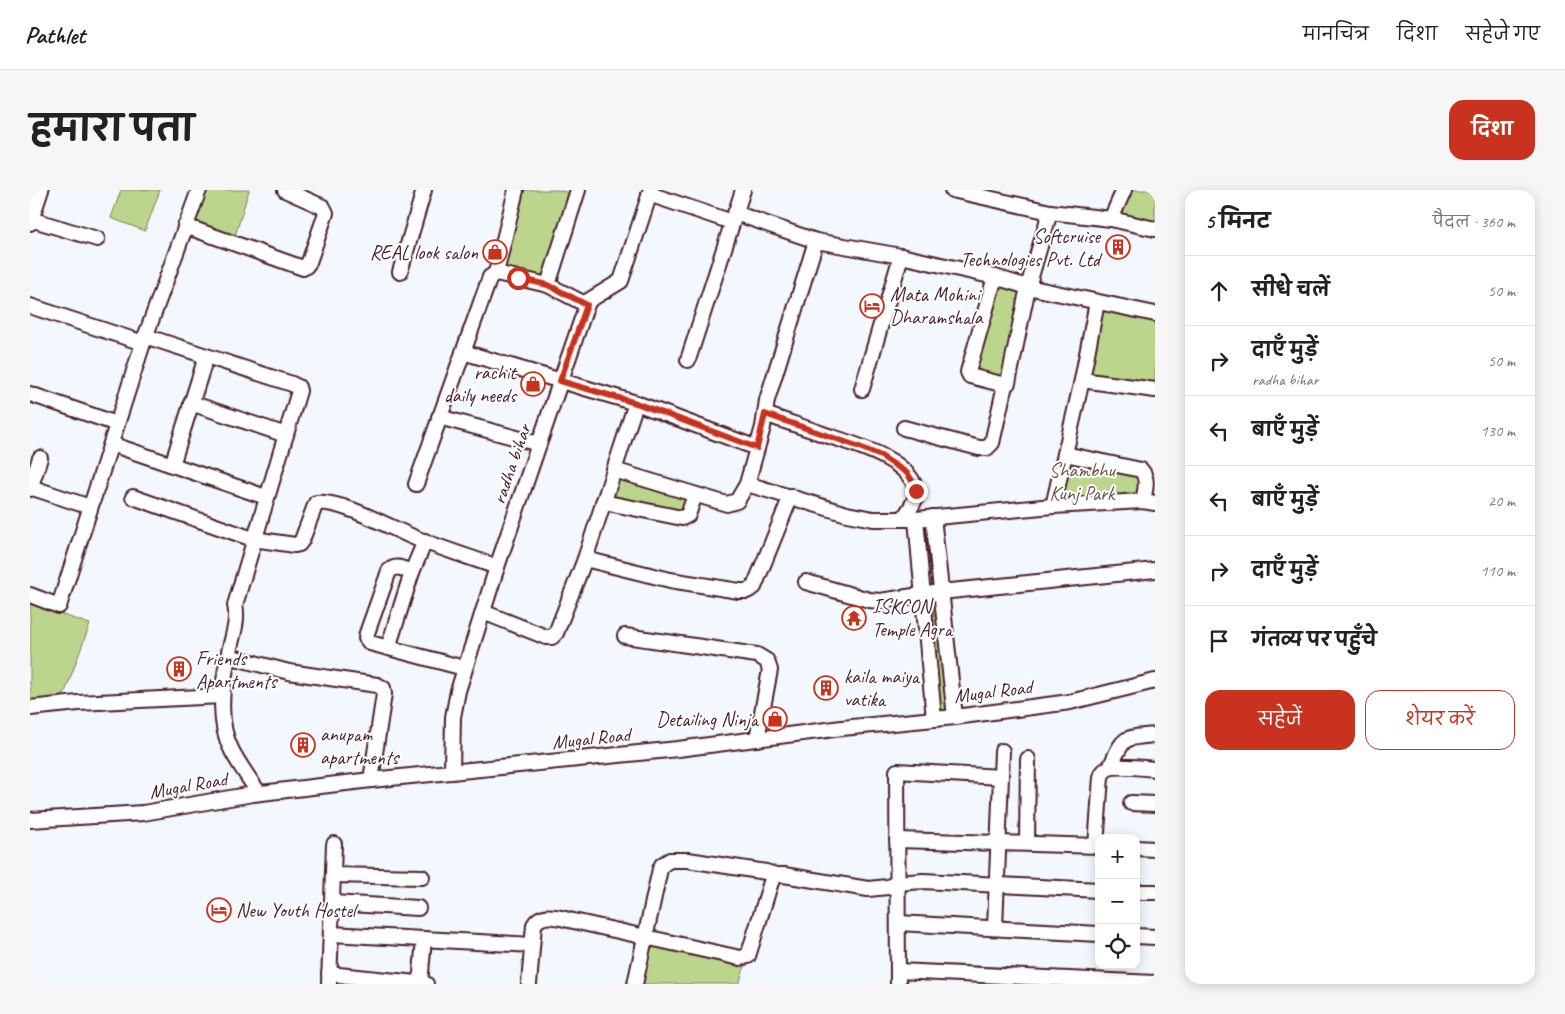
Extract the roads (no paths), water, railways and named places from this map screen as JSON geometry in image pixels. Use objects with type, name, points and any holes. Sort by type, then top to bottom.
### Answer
[{"type":"street","points":[[41,190],[30,220],[98,240]]},
{"type":"street","points":[[30,595],[59,606],[144,339],[199,190]]},
{"type":"street","points":[[185,226],[303,268],[309,262],[326,213],[323,207],[285,190]]},
{"type":"street","points":[[400,272],[424,190]]},
{"type":"street","points":[[496,274],[516,190]]},
{"type":"street","points":[[548,285],[578,190]]},
{"type":"street","points":[[688,360],[743,190]]},
{"type":"street","points":[[952,190],[1050,212],[1111,218],[1155,229]]},
{"type":"street","points":[[1111,218],[1124,190]]},
{"type":"street","points":[[416,484],[490,277],[496,274],[548,285],[587,305],[592,298],[621,281],[650,192],[816,241],[901,256],[995,277],[1028,287],[1155,314]]},
{"type":"street","points":[[904,428],[970,447],[987,448],[993,440],[1005,385],[1008,384],[1028,287],[1050,212]]},
{"type":"street","points":[[614,470],[695,495],[731,504],[737,501],[747,484],[767,400],[816,241]]},
{"type":"street","points":[[862,389],[901,256]]},
{"type":"street","points":[[995,277],[968,372],[970,376],[1005,385]]},
{"type":"street","points":[[1053,506],[1082,380],[1097,302]]},
{"type":"street","name":"radha bihar","points":[[452,772],[453,717],[464,668],[496,567],[587,305]]},
{"type":"street","points":[[30,306],[206,357],[298,387],[298,397],[266,497],[235,605],[237,621],[228,656],[222,696],[224,729],[231,750],[259,794]]},
{"type":"street","points":[[463,352],[636,403],[757,448]]},
{"type":"street","points":[[172,465],[206,357]]},
{"type":"street","points":[[1082,380],[1155,390]]},
{"type":"street","points":[[30,394],[117,424]]},
{"type":"street","points":[[483,612],[546,637],[552,637],[556,633],[584,559],[636,403]]},
{"type":"street","points":[[191,404],[286,434]]},
{"type":"street","points":[[765,414],[871,451],[896,464],[910,477],[916,491],[910,519],[923,595],[934,719]]},
{"type":"street","points":[[439,417],[538,444]]},
{"type":"street","points":[[111,444],[266,497]]},
{"type":"street","points":[[747,484],[873,519],[910,519],[1053,506],[1149,502],[1145,476],[1141,470],[1065,454]]},
{"type":"street","points":[[40,458],[30,488],[90,507]]},
{"type":"street","points":[[603,502],[682,518],[688,515],[695,495]]},
{"type":"street","points":[[584,559],[670,580],[747,591],[754,587],[791,496]]},
{"type":"street","points":[[133,497],[254,539],[284,544],[299,544],[316,503],[324,502],[356,511],[425,541],[496,567]]},
{"type":"street","points":[[933,517],[955,717]]},
{"type":"street","points":[[388,648],[412,572],[425,541]]},
{"type":"street","points":[[412,572],[398,567],[389,571],[366,638],[370,642],[388,648],[464,668]]},
{"type":"street","points":[[806,582],[875,601],[942,592],[1155,570]]},
{"type":"street","points":[[625,636],[757,655],[767,660],[770,670],[757,739]]},
{"type":"street","points":[[228,656],[289,672],[377,685],[383,688],[384,694],[371,780]]},
{"type":"street","name":"Mugal Road","points":[[30,820],[143,813],[259,794],[371,780],[678,750],[757,739],[955,717],[1070,702],[1155,682]]},
{"type":"street","points":[[30,708],[78,703],[222,696]]},
{"type":"street","points":[[1098,834],[1102,772],[1110,767],[1122,743],[1127,738],[1155,735]]},
{"type":"street","points":[[995,928],[1002,750]]},
{"type":"street","points":[[1027,844],[1028,759]]},
{"type":"street","points":[[1110,767],[1155,769]]},
{"type":"street","points":[[1001,777],[897,770],[898,978],[1155,983]]},
{"type":"street","points":[[1131,803],[1155,804]]},
{"type":"street","points":[[898,840],[1095,846]]},
{"type":"street","points":[[334,844],[329,979],[426,984]]},
{"type":"street","points":[[1140,848],[1155,849]]},
{"type":"street","points":[[635,984],[660,869],[665,862],[677,859],[868,889],[888,887],[897,883],[923,882],[1095,890]]},
{"type":"street","points":[[333,875],[422,877]]},
{"type":"street","points":[[529,984],[534,925],[537,920],[543,917],[569,920],[740,958],[745,957],[749,953],[771,882],[776,875]]},
{"type":"street","points":[[1140,892],[1155,892]]},
{"type":"street","points":[[332,903],[418,908]]},
{"type":"street","points":[[898,923],[1095,934]]},
{"type":"street","points":[[331,934],[532,945]]},
{"type":"street","points":[[1140,936],[1155,937]]},
{"type":"street","points":[[420,984],[424,939]]},
{"type":"place","name":"Softcruise Technologies Pvt. Ltd","points":[[1118,247]]},
{"type":"place","name":"REAL look salon","points":[[495,252]]},
{"type":"place","name":"Mata Mohini Dharamshala","points":[[872,306]]},
{"type":"place","name":"rachit daily needs","points":[[533,384]]},
{"type":"place","name":"ISKCON Temple Agra","points":[[854,618]]},
{"type":"place","name":"Friends Apartments","points":[[179,669]]},
{"type":"place","name":"kaila maiya vatika","points":[[826,688]]},
{"type":"place","name":"Detailing Ninja","points":[[775,719]]},
{"type":"place","name":"anupam apartments","points":[[303,745]]},
{"type":"place","name":"New Youth Hostel","points":[[219,910]]},
{"type":"park label","name":"Shambhu Kunj Park","points":[[1082,482]]}]
